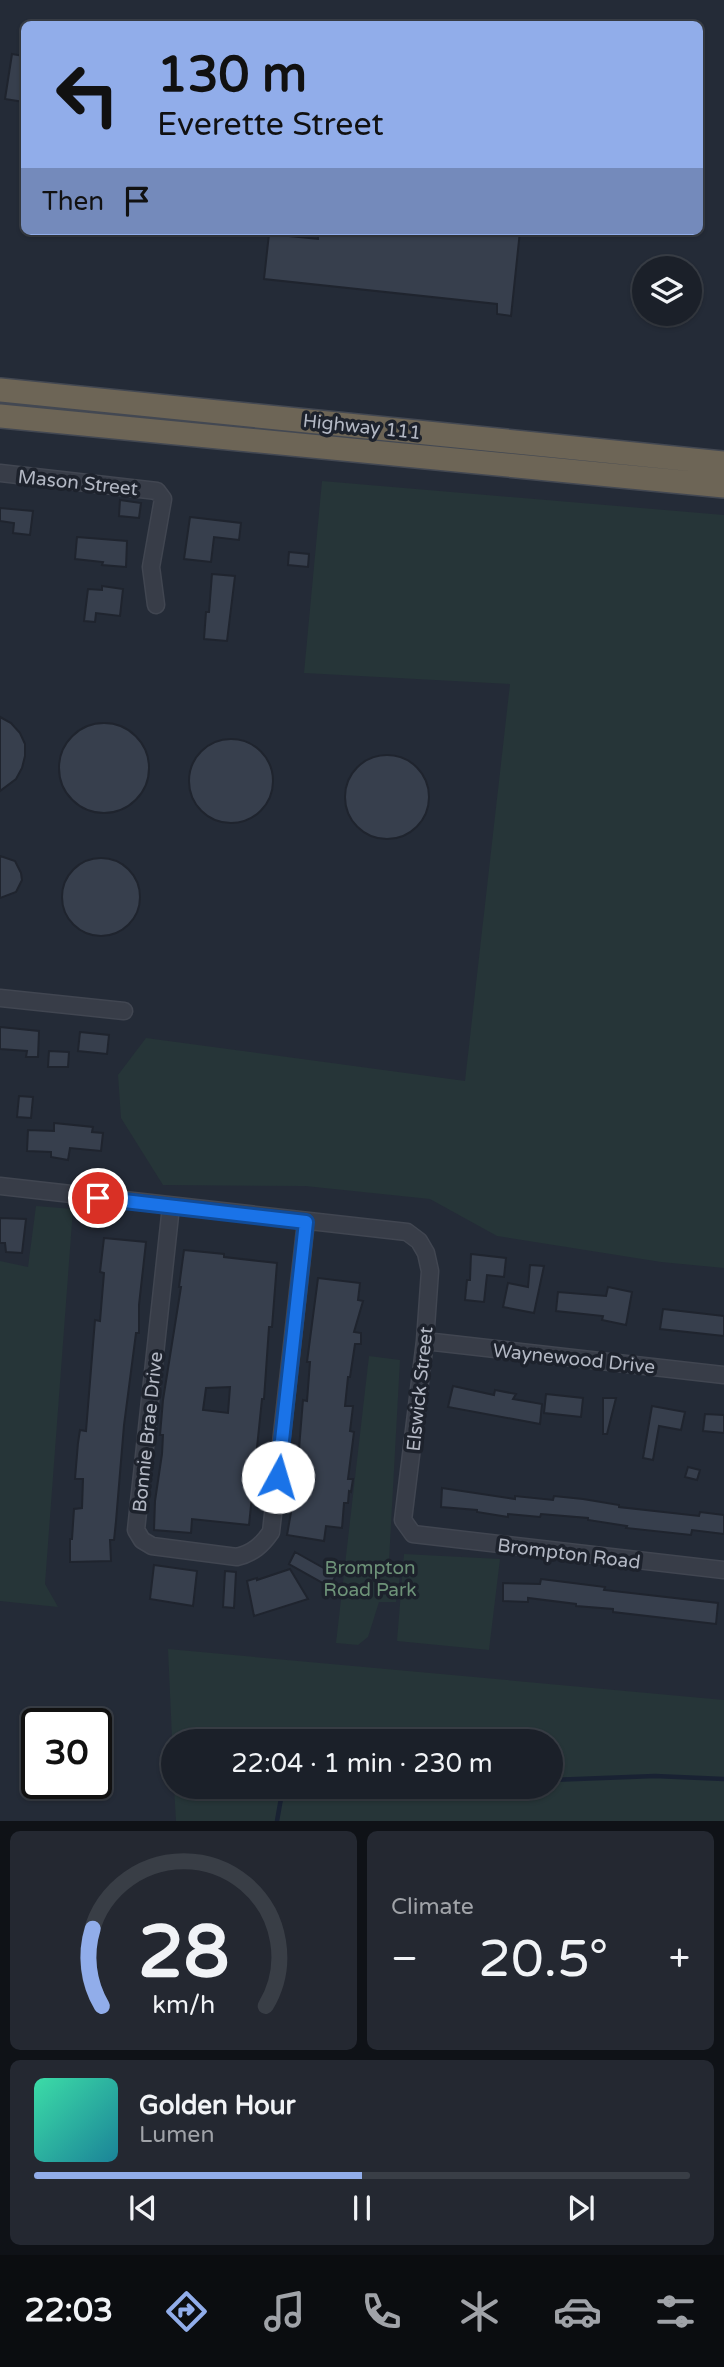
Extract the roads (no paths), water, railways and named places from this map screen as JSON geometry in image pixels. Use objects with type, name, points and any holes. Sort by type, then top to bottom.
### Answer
[{"type":"highway","name":"Highway 111","points":[[0,390],[724,463]]},
{"type":"highway","name":"Highway 111","points":[[0,416],[724,486]]},
{"type":"highway","points":[[554,446],[586,441],[639,449],[724,451]]},
{"type":"highway","points":[[386,453],[449,465],[724,498]]},
{"type":"street","name":"Mason Street","points":[[0,473],[156,491],[163,499],[151,567],[156,606]]},
{"type":"street","points":[[0,998],[124,1011]]},
{"type":"street","points":[[0,1186],[306,1222]]},
{"type":"street","name":"Bonnie Brae Drive","points":[[172,1206],[136,1531],[142,1541],[152,1546],[237,1557],[261,1546],[271,1532],[306,1222]]},
{"type":"street","name":"Elswick Street","points":[[306,1222],[401,1231],[420,1242],[426,1253],[430,1271],[425,1341],[403,1520],[413,1534]]},
{"type":"street","name":"Waynewood Drive","points":[[425,1341],[724,1375]]},
{"type":"street","name":"Brompton Road","points":[[413,1534],[724,1570]]},
{"type":"waterway","points":[[563,1780],[655,1776],[724,1779]]},
{"type":"waterway","points":[[277,1821],[281,1799]]},
{"type":"park label","name":"Brompton Road Park","points":[[370,1578]]}]
